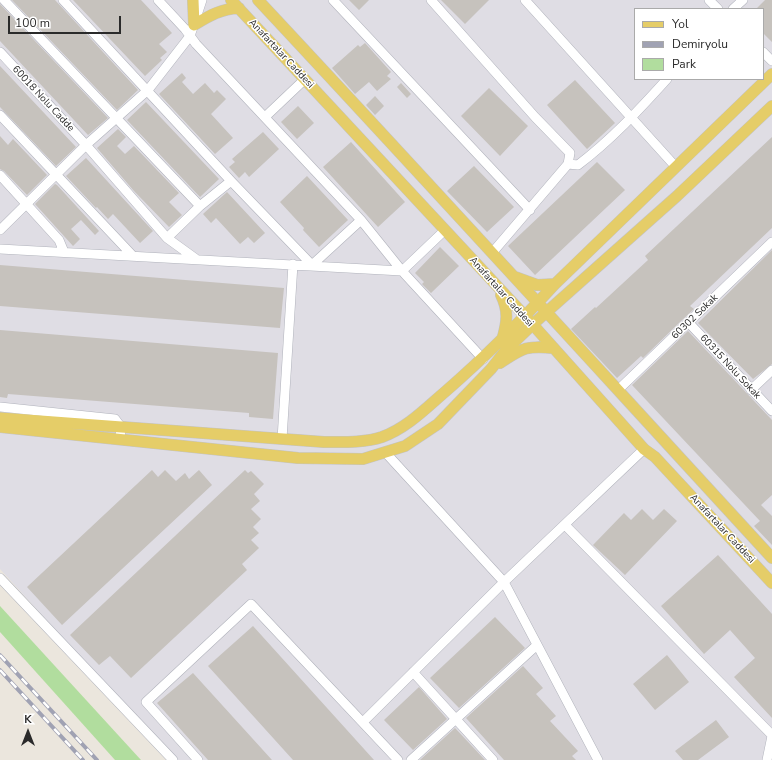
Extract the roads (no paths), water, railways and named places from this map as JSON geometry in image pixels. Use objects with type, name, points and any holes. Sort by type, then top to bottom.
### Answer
[{"type":"main road","points":[[190,30],[193,0]]},
{"type":"main road","name":"Anafartalar Caddesi","points":[[262,2],[415,167],[513,277],[772,558]]},
{"type":"main road","points":[[190,30],[212,14],[235,4]]},
{"type":"main road","name":"Anafartalar Caddesi","points":[[235,4],[529,321],[644,449],[655,457],[772,583]]},
{"type":"main road","points":[[0,427],[298,458],[363,459],[405,446],[438,424],[491,369],[529,321],[538,303],[555,284],[675,166],[772,74]]},
{"type":"main road","points":[[0,418],[324,442],[362,441],[382,437],[414,419],[502,341],[529,321],[546,313],[677,196],[772,106]]},
{"type":"main road","points":[[513,277],[537,285],[555,284]]},
{"type":"main road","points":[[497,287],[506,306],[507,317],[502,341]]},
{"type":"main road","points":[[491,369],[520,350],[533,346],[552,348]]},
{"type":"street","points":[[4,0],[200,206]]},
{"type":"street","points":[[64,0],[231,181],[312,265]]},
{"type":"street","points":[[158,0],[190,30],[265,117],[361,220],[402,272],[483,359]]},
{"type":"street","points":[[0,230],[86,145],[148,90],[190,30],[202,0]]},
{"type":"street","points":[[333,0],[530,210]]},
{"type":"street","points":[[431,0],[535,118],[570,153],[568,164],[492,253]]},
{"type":"street","points":[[525,0],[675,166]]},
{"type":"street","points":[[709,0],[717,8]]},
{"type":"street","points":[[734,8],[743,0]]},
{"type":"street","name":"60018 Nolu Cadde","points":[[0,52],[86,145],[167,238],[197,259]]},
{"type":"street","points":[[764,53],[772,61]]},
{"type":"street","points":[[265,117],[304,80]]},
{"type":"street","points":[[568,164],[578,165],[632,118],[666,80]]},
{"type":"street","points":[[0,115],[132,255]]},
{"type":"street","points":[[0,175],[59,240],[64,252]]},
{"type":"street","points":[[167,238],[200,206],[231,181]]},
{"type":"street","points":[[312,265],[361,220]]},
{"type":"street","points":[[0,249],[312,265],[402,272],[445,230]]},
{"type":"street","name":"60302 Sokak","points":[[618,390],[772,242]]},
{"type":"street","points":[[282,439],[293,264]]},
{"type":"street","name":"60315 Nolu Sokak","points":[[689,323],[772,411]]},
{"type":"street","points":[[751,390],[772,370]]},
{"type":"street","points":[[0,407],[114,419],[121,427],[120,440]]},
{"type":"street","points":[[364,722],[504,582],[644,449]]},
{"type":"street","points":[[385,452],[504,582],[598,760]]},
{"type":"street","points":[[565,525],[772,735],[767,760]]},
{"type":"street","points":[[0,578],[173,760]]},
{"type":"street","points":[[198,760],[146,702],[251,604],[364,722],[398,760]]},
{"type":"street","points":[[411,760],[537,645]]},
{"type":"street","points":[[413,672],[493,760]]},
{"type":"railway","points":[[0,655],[97,760]]},
{"type":"railway","points":[[0,670],[83,760]]}]
